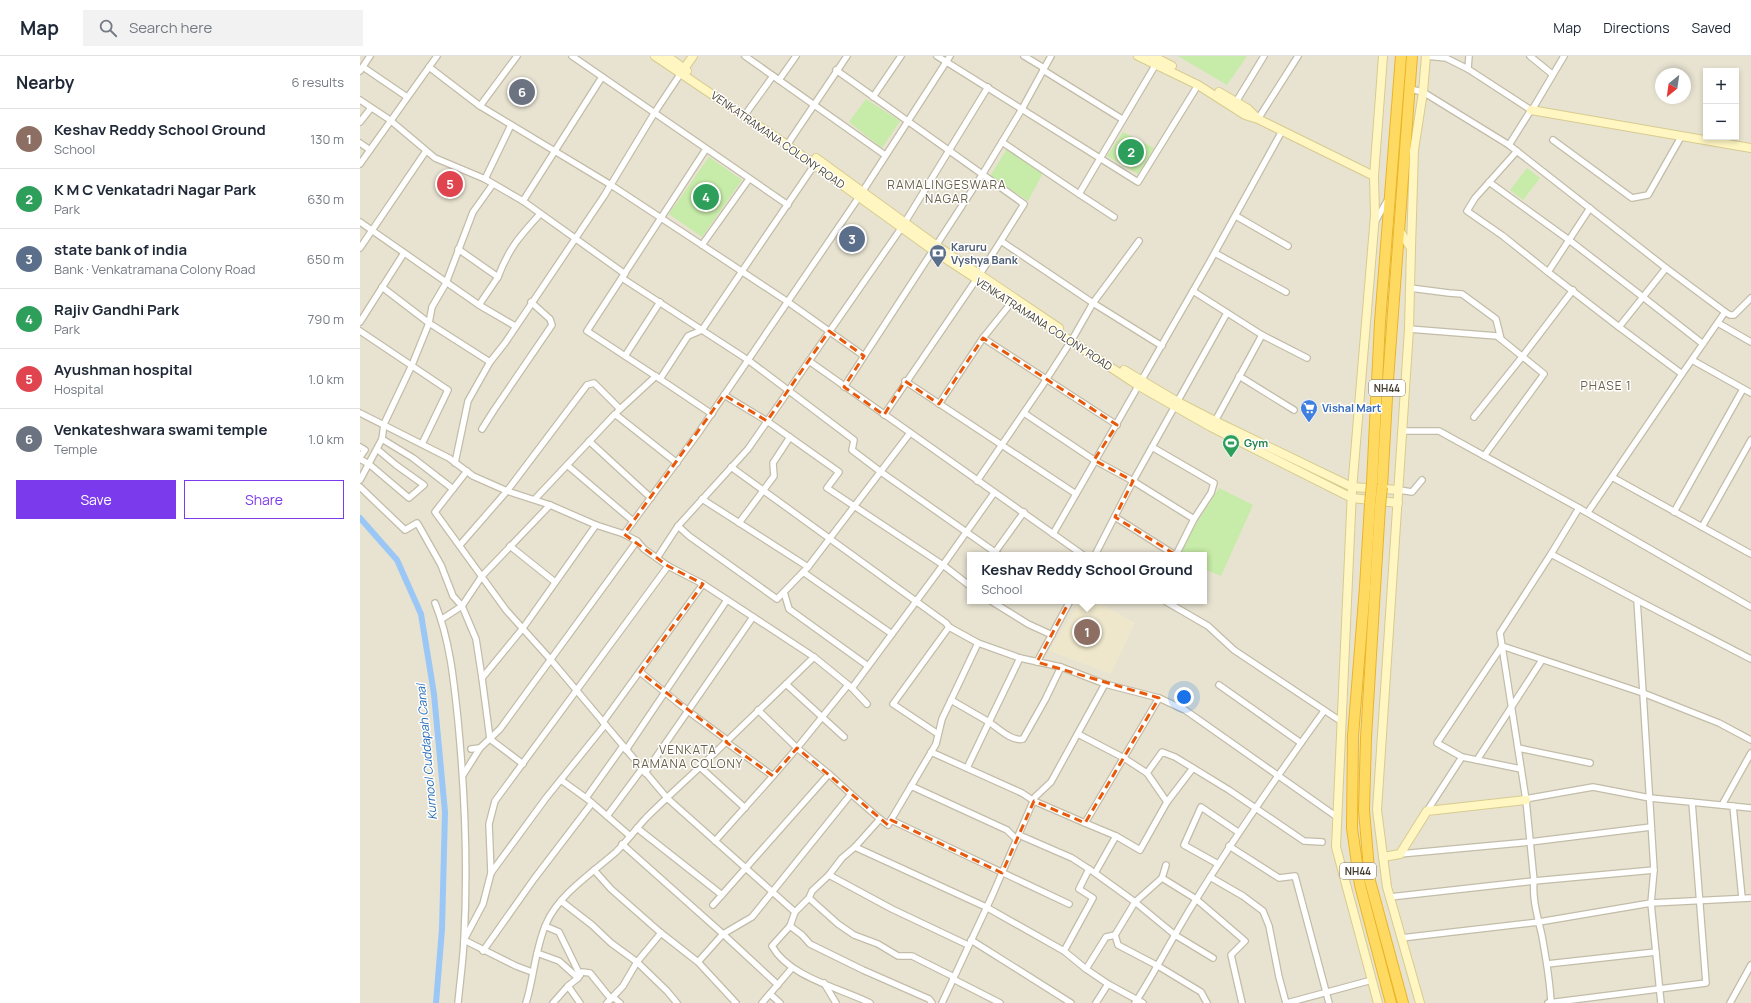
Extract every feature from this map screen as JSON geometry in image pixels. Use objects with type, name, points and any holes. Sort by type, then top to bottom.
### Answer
[{"type":"highway","name":"NH44","points":[[1401,56],[1380,322],[1372,483],[1375,505],[1364,810],[1370,881],[1402,1003]]},
{"type":"highway","name":"NH44","points":[[1391,1003],[1360,885],[1352,828],[1353,736],[1366,586],[1375,505],[1382,486],[1388,380],[1412,56]]},
{"type":"street","points":[[370,56],[361,69],[407,97]]},
{"type":"street","points":[[360,164],[437,56]]},
{"type":"street","points":[[480,106],[517,56]]},
{"type":"street","points":[[572,56],[788,205]]},
{"type":"street","name":"VENKATRAMANA COLONY ROAD","points":[[655,56],[682,71],[788,142],[815,164],[903,224],[935,249],[978,277],[1011,303],[1176,405],[1352,498],[1398,503]]},
{"type":"street","points":[[667,56],[682,71],[747,112],[860,194]]},
{"type":"street","points":[[455,463],[468,401],[490,362],[505,343],[531,302],[611,185],[655,112],[693,56]]},
{"type":"street","points":[[746,56],[885,155]]},
{"type":"street","points":[[779,80],[796,56]]},
{"type":"street","points":[[788,142],[847,56]]},
{"type":"street","points":[[873,96],[901,56]]},
{"type":"street","points":[[937,56],[1138,182],[1198,85]]},
{"type":"street","points":[[624,534],[712,414],[860,194],[950,56]]},
{"type":"street","points":[[1024,56],[1122,120]]},
{"type":"street","points":[[844,386],[982,175],[1022,109],[1051,56]]},
{"type":"street","points":[[1138,56],[1154,60],[1196,78],[1248,109],[1258,119]]},
{"type":"street","points":[[1236,102],[1264,56]]},
{"type":"street","points":[[1258,119],[1298,56]]},
{"type":"street","points":[[1378,1003],[1336,847],[1352,486],[1374,224],[1374,176],[1383,56]]},
{"type":"street","points":[[1420,1003],[1390,897],[1377,810],[1409,329],[1414,150],[1423,92],[1426,56],[1446,58],[1468,69],[1531,110],[1751,148]]},
{"type":"street","points":[[1468,69],[1469,56]]},
{"type":"street","points":[[1530,56],[1552,74]]},
{"type":"street","points":[[1509,145],[1564,56]]},
{"type":"street","points":[[1154,60],[1246,115],[1258,119],[1374,176]]},
{"type":"street","points":[[1079,194],[1122,120],[1154,60]]},
{"type":"street","points":[[429,67],[480,106],[611,185],[742,270],[864,356]]},
{"type":"street","points":[[836,70],[1024,204],[978,277],[905,381],[884,414]]},
{"type":"street","points":[[747,112],[773,76]]},
{"type":"street","points":[[523,201],[602,77]]},
{"type":"street","points":[[657,558],[678,526],[748,449],[903,224],[988,87]]},
{"type":"street","points":[[1410,89],[1423,92],[1509,145],[1666,268],[1725,312],[1730,315],[1734,315],[1751,298]]},
{"type":"street","points":[[360,100],[390,120],[435,158],[485,179],[523,201],[623,276],[748,360],[854,440],[852,450],[881,472],[967,531],[993,552]]},
{"type":"street","points":[[360,122],[371,108]]},
{"type":"street","points":[[485,179],[511,124]]},
{"type":"street","points":[[1053,534],[1094,460],[1117,425],[1215,253],[1282,131]]},
{"type":"street","points":[[1553,140],[1632,198],[1648,195],[1681,137]]},
{"type":"street","points":[[1002,142],[1114,217]]},
{"type":"street","points":[[360,143],[370,150]]},
{"type":"street","points":[[706,149],[587,331],[712,414]]},
{"type":"street","points":[[360,248],[426,151]]},
{"type":"street","points":[[1517,151],[1489,182],[1467,211],[1503,236],[1619,327],[1682,374]]},
{"type":"street","points":[[535,499],[620,409],[658,377],[688,336],[702,330],[815,164]]},
{"type":"street","points":[[702,245],[750,179]]},
{"type":"street","points":[[1489,182],[1570,240],[1703,344]]},
{"type":"street","points":[[360,480],[370,464],[382,439],[384,424],[412,365],[429,323],[432,307],[446,282],[473,212],[493,184]]},
{"type":"street","points":[[1374,224],[1390,197]]},
{"type":"street","points":[[1548,272],[1590,208]]},
{"type":"street","points":[[479,305],[498,277],[506,257],[517,239],[540,214]]},
{"type":"street","points":[[1236,216],[1288,246]]},
{"type":"street","points":[[360,222],[479,305],[515,326]]},
{"type":"street","points":[[1399,230],[1411,248]]},
{"type":"street","points":[[1001,241],[1092,303],[1162,346]]},
{"type":"street","points":[[977,481],[1072,340],[1092,303],[1139,241]]},
{"type":"street","points":[[458,249],[498,277]]},
{"type":"street","points":[[360,322],[404,253]]},
{"type":"street","points":[[1215,253],[1286,292]]},
{"type":"street","points":[[1619,327],[1666,268]]},
{"type":"street","points":[[978,277],[1072,340]]},
{"type":"street","points":[[382,287],[429,323],[490,362]]},
{"type":"street","points":[[1410,288],[1462,294],[1496,319],[1501,339]]},
{"type":"street","points":[[1474,417],[1573,290]]},
{"type":"street","points":[[1193,291],[1262,335],[1307,358]]},
{"type":"street","points":[[482,429],[552,325],[550,319],[531,302]]},
{"type":"street","points":[[625,356],[660,302]]},
{"type":"street","points":[[939,404],[983,338],[1011,303]]},
{"type":"street","points":[[1588,512],[1725,312]]},
{"type":"street","points":[[1097,552],[1133,481],[1227,313]]},
{"type":"street","points":[[1718,323],[1751,342]]},
{"type":"street","points":[[1409,329],[1497,336],[1544,374],[1484,456]]},
{"type":"street","points":[[360,331],[448,390],[422,444]]},
{"type":"street","points":[[1262,335],[1213,424],[1352,486],[1412,492],[1422,480]]},
{"type":"street","points":[[983,338],[1117,425]]},
{"type":"street","points":[[1692,360],[1751,393]]},
{"type":"street","points":[[809,361],[1079,552]]},
{"type":"street","points":[[1239,376],[1294,410]]},
{"type":"street","points":[[905,381],[1076,494]]},
{"type":"street","points":[[460,545],[508,491],[587,385],[594,383],[620,409]]},
{"type":"street","points":[[1674,512],[1744,389]]},
{"type":"street","points":[[724,395],[767,421],[840,472],[827,488],[943,565],[967,584]]},
{"type":"street","points":[[1024,413],[1094,460],[1133,481],[1194,519]]},
{"type":"street","points":[[360,414],[384,424],[422,444],[455,463],[473,476],[508,491],[535,499],[596,525],[624,534],[637,541],[644,549],[668,566],[703,584],[814,657],[850,687],[867,704]]},
{"type":"street","points":[[615,414],[677,462]]},
{"type":"street","points":[[1402,431],[1439,431],[1588,512],[1751,606]]},
{"type":"street","points":[[678,526],[689,536],[777,599],[808,567],[910,433]]},
{"type":"street","points":[[739,523],[774,476],[773,463],[790,437]]},
{"type":"street","points":[[382,439],[413,458],[453,489]]},
{"type":"street","points":[[1702,527],[1751,440]]},
{"type":"street","points":[[589,442],[651,498]]},
{"type":"street","points":[[360,447],[365,450],[360,458],[370,464],[408,498],[424,485],[377,449]]},
{"type":"street","points":[[1152,447],[1214,483],[1211,493],[1194,519],[1178,552]]},
{"type":"street","points":[[567,465],[633,521]]},
{"type":"street","points":[[731,467],[915,603],[946,623],[949,628],[978,643],[1020,658],[1061,667],[1105,684],[1159,698],[1185,710],[1337,817]]},
{"type":"street","points":[[467,471],[435,512],[506,610],[551,660],[667,798],[795,912]]},
{"type":"street","points":[[1612,476],[1751,554]]},
{"type":"street","points":[[360,487],[404,530],[417,523],[419,526],[441,565],[453,596],[462,606],[476,638],[490,738],[523,764]]},
{"type":"street","points":[[716,841],[822,717],[868,666],[994,493]]},
{"type":"street","points":[[702,500],[808,567]]},
{"type":"street","points":[[442,619],[462,606],[482,576],[550,505]]},
{"type":"street","points":[[1551,1003],[1547,964],[1533,890],[1534,881],[1526,800],[1500,633],[1580,508]]},
{"type":"street","points":[[996,552],[1024,512]]},
{"type":"street","points":[[1115,517],[1171,552]]},
{"type":"street","points":[[482,678],[523,628],[596,525]]},
{"type":"street","points":[[463,775],[480,748],[500,729],[637,541]]},
{"type":"street","points":[[510,546],[556,582]]},
{"type":"street","points":[[1551,554],[1751,659]]},
{"type":"street","points":[[464,940],[483,904],[491,873],[489,824],[495,801],[668,566]]},
{"type":"street","points":[[803,572],[892,634]]},
{"type":"street","points":[[491,873],[604,723],[703,584]]},
{"type":"street","points":[[784,592],[789,609],[868,666]]},
{"type":"street","points":[[586,798],[665,691],[727,600]]},
{"type":"street","points":[[1637,600],[1654,870],[1651,904],[1661,1003]]},
{"type":"street","points":[[435,603],[442,619],[454,681],[463,775],[466,828],[464,940],[458,1003]]},
{"type":"street","points":[[996,604],[1028,624],[1052,635]]},
{"type":"street","points":[[1037,662],[1068,604]]},
{"type":"street","points":[[1170,604],[1208,626],[1234,650],[1342,722]]},
{"type":"street","points":[[607,816],[644,771],[688,711],[753,617]]},
{"type":"street","points":[[938,734],[893,704],[949,628]]},
{"type":"street","points":[[758,710],[797,748],[888,825],[936,744],[942,719],[978,643]]},
{"type":"street","points":[[1502,646],[1643,693],[1719,723],[1751,740]]},
{"type":"street","points":[[1502,646],[1437,743],[1462,757],[1521,769]]},
{"type":"street","points":[[526,1003],[533,981],[532,972],[545,926],[561,901],[622,844],[667,798],[814,657]]},
{"type":"street","points":[[967,768],[1020,658]]},
{"type":"street","points":[[1477,760],[1512,709],[1542,660]]},
{"type":"street","points":[[951,700],[1014,738],[1020,740],[1033,723],[1061,667]]},
{"type":"street","points":[[640,672],[726,741],[773,776]]},
{"type":"street","points":[[786,684],[844,738]]},
{"type":"street","points":[[942,1003],[1018,838],[1035,797],[1051,782],[1105,684]]},
{"type":"street","points":[[1219,685],[1301,743]]},
{"type":"street","points":[[1085,823],[1159,698]]},
{"type":"street","points":[[1136,1001],[1158,966],[1196,899],[1238,832],[1324,711]]},
{"type":"street","points":[[1078,734],[1124,758],[1147,773],[1167,802]]},
{"type":"street","points":[[471,749],[480,748]]},
{"type":"street","points":[[1518,748],[1590,763]]},
{"type":"street","points":[[931,752],[1022,793],[1034,801],[1116,836],[1140,850],[1167,802],[1194,768]]},
{"type":"street","points":[[1147,773],[1162,752],[1175,757],[1304,841],[1322,842]]},
{"type":"street","points":[[1722,805],[1751,753]]},
{"type":"street","points":[[1400,854],[1462,757]]},
{"type":"street","points":[[700,767],[745,808]]},
{"type":"street","points":[[712,904],[722,895],[829,774]]},
{"type":"street","points":[[561,780],[586,798],[630,836]]},
{"type":"street","points":[[912,786],[1007,830],[1018,838],[1072,858],[1135,902],[1175,935],[1213,958]]},
{"type":"street","points":[[1427,811],[1526,800],[1593,787],[1650,798],[1751,808]]},
{"type":"street","points":[[698,962],[723,934],[752,916],[851,794]]},
{"type":"street","points":[[1548,1003],[1706,983],[1692,802]]},
{"type":"street","points":[[483,951],[534,879],[592,803]]},
{"type":"street","points":[[1733,806],[1742,898]]},
{"type":"street","points":[[1218,864],[1184,845],[1202,807],[1238,832]]},
{"type":"street","points":[[870,1003],[792,968],[776,954],[772,946],[790,926],[795,912],[809,898],[812,891],[829,876],[842,858],[880,819]]},
{"type":"street","points":[[890,820],[1069,904]]},
{"type":"street","points":[[1383,857],[1400,854],[1530,842],[1651,827]]},
{"type":"street","points":[[637,828],[722,895]]},
{"type":"street","points":[[1095,873],[1116,836]]},
{"type":"street","points":[[622,844],[723,934],[778,986]]},
{"type":"street","points":[[1229,846],[1279,878],[1295,876],[1329,1003]]},
{"type":"street","points":[[854,847],[986,907],[1064,951],[1086,969],[1108,984],[1136,1001],[1143,1003]]},
{"type":"street","points":[[1086,969],[1106,937],[1115,935],[1135,902],[1162,878],[1166,865]]},
{"type":"street","points":[[1064,951],[1093,898],[1079,889],[1089,869]]},
{"type":"street","points":[[594,870],[611,889],[661,933],[698,962],[736,1003]]},
{"type":"street","points":[[1390,897],[1534,881],[1654,870]]},
{"type":"street","points":[[829,876],[892,909],[970,943],[1071,1003]]},
{"type":"street","points":[[1210,877],[1243,896],[1263,911],[1269,926],[1279,977],[1287,1003],[1372,980]]},
{"type":"street","points":[[1162,878],[1196,899],[1245,941],[1231,955],[1242,1003]]},
{"type":"street","points":[[809,898],[838,924],[854,935],[878,944],[898,956],[912,956],[1000,1003]]},
{"type":"street","points":[[1401,938],[1539,922],[1651,904],[1751,898]]},
{"type":"street","points":[[561,901],[592,925],[611,943],[637,962],[677,1003]]},
{"type":"street","points":[[545,926],[559,932],[579,976]]},
{"type":"street","points":[[790,926],[802,935],[810,944],[862,970],[929,999],[932,1003]]},
{"type":"street","points":[[610,999],[623,986],[637,962],[661,933]]},
{"type":"street","points":[[1115,935],[1118,945],[1158,966],[1201,992],[1207,1003]]},
{"type":"street","points":[[464,940],[483,951],[532,972]]},
{"type":"street","points":[[1547,964],[1656,952]]},
{"type":"street","points":[[537,953],[558,961],[579,976]]},
{"type":"street","points":[[1730,1003],[1751,965]]},
{"type":"street","points":[[762,1003],[792,968]]},
{"type":"street","points":[[553,1003],[582,972],[590,973],[610,999],[620,1003]]},
{"type":"street","points":[[824,983],[836,1003]]},
{"type":"street","points":[[1096,1003],[1108,984]]},
{"type":"street","points":[[568,986],[580,1003]]},
{"type":"street","points":[[770,994],[780,1003]]},
{"type":"highlighted area","points":[[829,331],[864,356],[844,387],[884,415],[905,381],[939,404],[983,338],[1117,425],[1094,460],[1133,481],[1115,517],[1176,555],[1156,596],[1091,561],[1037,662],[1159,698],[1085,823],[1034,801],[1002,873],[891,820],[888,825],[797,748],[773,776],[726,742],[727,740],[640,672],[703,584],[668,566],[624,534],[724,395],[767,421]]},
{"type":"shaded area","points":[[360,56],[1751,56],[1751,1003],[360,1003]]},
{"type":"shaded area","points":[[1078,604],[1101,604],[1135,623],[1111,674],[1049,651]]},
{"type":"green space","points":[[1178,56],[1247,56],[1227,85]]},
{"type":"green space","points":[[866,99],[900,121],[882,148],[849,122]]},
{"type":"green space","points":[[1123,132],[1154,148],[1138,174],[1107,156]]},
{"type":"green space","points":[[1007,149],[1043,173],[1028,201],[990,176]]},
{"type":"green space","points":[[709,157],[742,180],[702,237],[669,214]]},
{"type":"green space","points":[[1527,168],[1540,178],[1523,200],[1510,190]]},
{"type":"green space","points":[[1219,488],[1253,505],[1221,576],[1207,570],[1207,552],[1178,552]]},
{"type":"waterway","name":"Kurnool Cuddapah Canal","points":[[360,518],[397,560],[421,614],[434,694],[445,812],[442,929],[436,1003]]},
{"type":"place","name":"Venkateshwara swami temple","points":[[522,92]]},
{"type":"place","name":"K M C Venkatadri Nagar Park","points":[[1131,152]]},
{"type":"place","name":"Ayushman hospital","points":[[450,184]]},
{"type":"place","name":"Rajiv Gandhi Park","points":[[706,197]]},
{"type":"place","name":"state bank of india","points":[[852,239]]},
{"type":"place","name":"Karuru Vyshya Bank","points":[[938,268]]},
{"type":"place","name":"Vishal Mart","points":[[1309,423]]},
{"type":"place","name":"Gym","points":[[1231,458]]},
{"type":"place","name":"Keshav Reddy School Ground","points":[[1087,632]]},
{"type":"district","name":"RAMALINGESWARA NAGAR","points":[[947,192]]},
{"type":"district","name":"PHASE 1","points":[[1606,386]]},
{"type":"district","name":"VENKATA RAMANA COLONY","points":[[688,757]]}]
